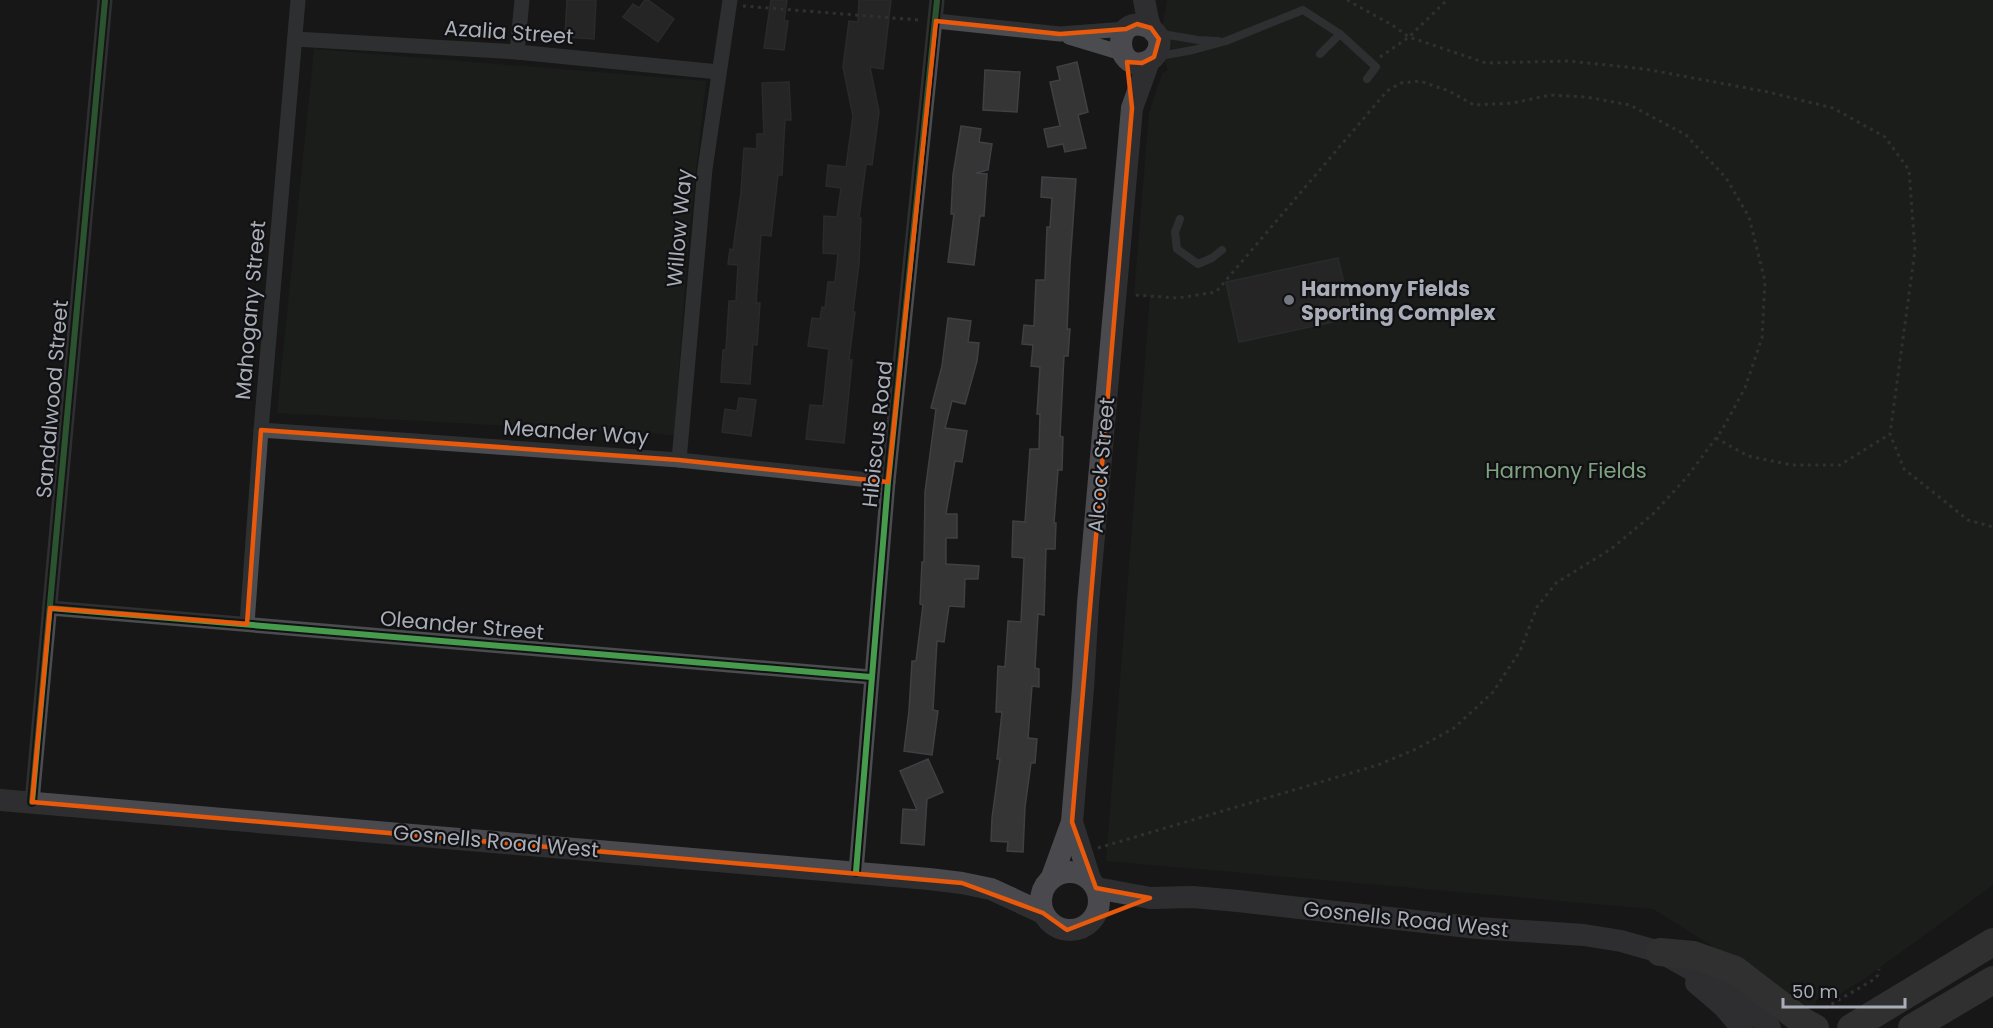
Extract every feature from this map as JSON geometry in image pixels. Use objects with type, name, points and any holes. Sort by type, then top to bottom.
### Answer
[{"type":"highway","points":[[1851,1028],[1993,942]]},
{"type":"highway","points":[[1660,952],[1693,956],[1736,970],[1802,1020],[1817,1020]]},
{"type":"highway","points":[[1912,1028],[1993,980]]},
{"type":"main road","name":"Alcock Street","points":[[1132,108],[1159,46],[1141,29],[1138,0]]},
{"type":"main road","name":"Alcock Street","points":[[1141,29],[1144,0]]},
{"type":"main road","name":"Alcock Street","points":[[1050,879],[1072,822],[1088,603],[1132,108],[1121,38],[1141,29]]},
{"type":"main road","points":[[1125,56],[1134,62],[1142,63],[1152,59]]},
{"type":"main road","name":"Gosnells Road West","points":[[0,800],[962,882],[991,889],[1043,913],[1057,927],[1067,930],[1077,929],[1086,925],[1093,918],[1150,898]]},
{"type":"main road","name":"Alcock Street","points":[[1072,822],[1093,883]]},
{"type":"main road","name":"Gosnells Road West","points":[[991,889],[1022,888],[1067,871],[1083,874],[1093,883],[1150,898],[1193,897],[1238,901],[1478,928],[1584,935],[1621,941],[1660,952],[1735,994],[1770,1028]]},
{"type":"main road","points":[[1043,913],[1041,897],[1050,879]]},
{"type":"main road","points":[[1093,883],[1099,903],[1093,918]]},
{"type":"main road","name":"Gosnells Road West","points":[[1660,952],[1724,1007],[1742,1028]]},
{"type":"street","name":"Sandalwood Street","points":[[32,802],[105,0]]},
{"type":"street","name":"Mahogany Street","points":[[247,624],[261,430],[298,0]]},
{"type":"street","points":[[517,52],[522,0]]},
{"type":"street","name":"Hibiscus Road","points":[[856,872],[888,482],[937,0]]},
{"type":"street","name":"Willow Way","points":[[679,460],[705,169],[730,3]]},
{"type":"street","points":[[936,21],[1060,34],[1141,29]]},
{"type":"street","points":[[1060,34],[1125,56]]},
{"type":"street","name":"Azalia Street","points":[[295,39],[517,52],[719,72]]},
{"type":"street","name":"Meander Way","points":[[261,430],[679,460],[888,482]]},
{"type":"street","name":"Oleander Street","points":[[50,608],[871,677]]},
{"type":"lane","points":[[1152,59],[1226,41],[1303,10],[1340,34],[1376,67],[1367,80]]},
{"type":"lane","points":[[1141,29],[1198,40],[1226,41]]},
{"type":"lane","points":[[1320,54],[1340,34]]},
{"type":"lane","points":[[1180,219],[1175,232],[1178,249],[1198,264],[1212,258],[1222,250]]},
{"type":"path","points":[[1347,0],[1409,37],[1486,63],[1569,61],[1645,69],[1768,92],[1833,108],[1885,137],[1909,170],[1915,250],[1890,434],[1904,469],[1968,520],[1993,527]]},
{"type":"path","points":[[1377,58],[1409,37],[1447,0]]},
{"type":"path","points":[[730,3],[936,21]]},
{"type":"path","points":[[1094,849],[1378,765],[1416,749],[1454,728],[1493,692],[1520,651],[1537,607],[1556,583],[1611,549],[1653,514],[1687,477],[1716,438],[1745,387],[1762,338],[1766,281],[1749,218],[1726,178],[1686,135],[1630,105],[1586,97],[1550,95],[1513,103],[1474,105],[1449,91],[1420,81],[1401,83],[1387,91],[1216,292],[1178,298],[1134,295]]},
{"type":"path","points":[[1716,438],[1748,456],[1792,465],[1840,465],[1890,434]]},
{"type":"path","points":[[1817,1020],[1874,980],[1879,969]]},
{"type":"highlighted area","points":[[936,21],[1060,34],[1126,29],[1137,24],[1151,28],[1159,39],[1154,57],[1142,63],[1127,62],[1132,108],[1072,822],[1096,888],[1150,898],[1067,930],[1043,913],[962,883],[32,802],[50,608],[247,624],[261,430],[679,460],[888,482]]},
{"type":"green space","name":"Harmony Fields","points":[[1167,0],[1993,0],[1993,885],[1867,977],[1833,998],[1826,995],[1819,997],[1812,1009],[1653,909],[1106,861],[1150,297],[1134,295],[1149,113],[1162,74],[1168,70],[1159,46]]},
{"type":"green space","points":[[314,49],[706,81],[689,233],[674,435],[277,413]]},
{"type":"building","points":[[567,0],[596,0],[594,39],[565,37]]},
{"type":"building","points":[[645,0],[674,19],[658,42],[623,17],[633,4],[639,8]]},
{"type":"building","points":[[771,0],[787,0],[784,21],[788,21],[784,50],[764,48]]},
{"type":"building","points":[[859,0],[891,0],[883,69],[870,67],[879,112],[872,165],[866,164],[859,218],[861,218],[859,264],[853,312],[855,312],[849,360],[852,360],[844,443],[806,439],[810,405],[823,406],[829,349],[808,346],[812,318],[820,319],[822,307],[825,308],[828,282],[835,282],[838,254],[823,253],[824,216],[837,217],[841,188],[826,186],[828,165],[846,167],[853,116],[843,67],[849,21],[858,22]]},
{"type":"building","points":[[1077,62],[1088,112],[1078,115],[1086,148],[1065,152],[1063,144],[1048,147],[1044,129],[1060,126],[1050,82],[1060,80],[1057,67]]},
{"type":"building","points":[[985,70],[1020,72],[1017,112],[983,110]]},
{"type":"building","points":[[789,82],[791,120],[785,120],[782,175],[778,175],[771,236],[761,235],[756,303],[760,303],[757,345],[753,344],[750,384],[721,382],[723,350],[726,350],[729,301],[736,301],[738,265],[728,264],[730,249],[733,250],[741,192],[744,148],[757,149],[757,134],[764,134],[762,83]]},
{"type":"building","points":[[961,126],[981,129],[979,142],[992,144],[988,170],[976,173],[987,174],[984,216],[980,216],[974,265],[948,262],[954,214],[951,214],[953,175]]},
{"type":"building","points":[[1042,177],[1076,179],[1067,329],[1070,329],[1068,356],[1064,356],[1060,436],[1063,437],[1062,470],[1058,470],[1054,523],[1056,523],[1055,549],[1046,549],[1044,615],[1038,614],[1035,668],[1039,669],[1039,687],[1032,686],[1028,738],[1037,739],[1035,763],[1031,763],[1025,807],[1023,852],[1007,851],[1008,842],[991,841],[1000,759],[997,759],[1002,712],[996,712],[998,666],[1005,667],[1008,621],[1021,622],[1024,558],[1012,557],[1013,521],[1025,522],[1030,449],[1039,449],[1040,414],[1037,414],[1040,367],[1031,366],[1033,345],[1022,344],[1024,325],[1034,326],[1036,280],[1045,280],[1047,227],[1050,227],[1052,198],[1041,197]]},
{"type":"building","name":"Harmony Fields Sporting Complex","points":[[1338,258],[1352,318],[1239,342],[1226,282]]},
{"type":"building","points":[[948,318],[971,321],[968,342],[979,343],[977,361],[965,404],[952,401],[945,428],[967,431],[962,462],[955,461],[946,514],[957,514],[957,538],[946,538],[946,564],[979,566],[978,579],[965,579],[964,607],[949,606],[944,642],[937,641],[933,710],[938,711],[932,755],[904,751],[912,661],[916,661],[923,605],[920,604],[922,562],[924,562],[925,492],[936,409],[931,408],[942,366]]},
{"type":"building","points":[[739,398],[756,400],[751,436],[722,432],[725,409],[737,411]]},
{"type":"building","points":[[928,759],[943,792],[927,799],[924,845],[901,843],[903,809],[917,810],[900,771]]},
{"type":"cycle path","points":[[32,802],[105,0]]},
{"type":"cycle path","points":[[856,872],[888,482],[937,0]]},
{"type":"cycle path","points":[[50,608],[871,677]]},
{"type":"place","name":"Harmony Fields Sporting Complex","points":[[1289,300]]}]
